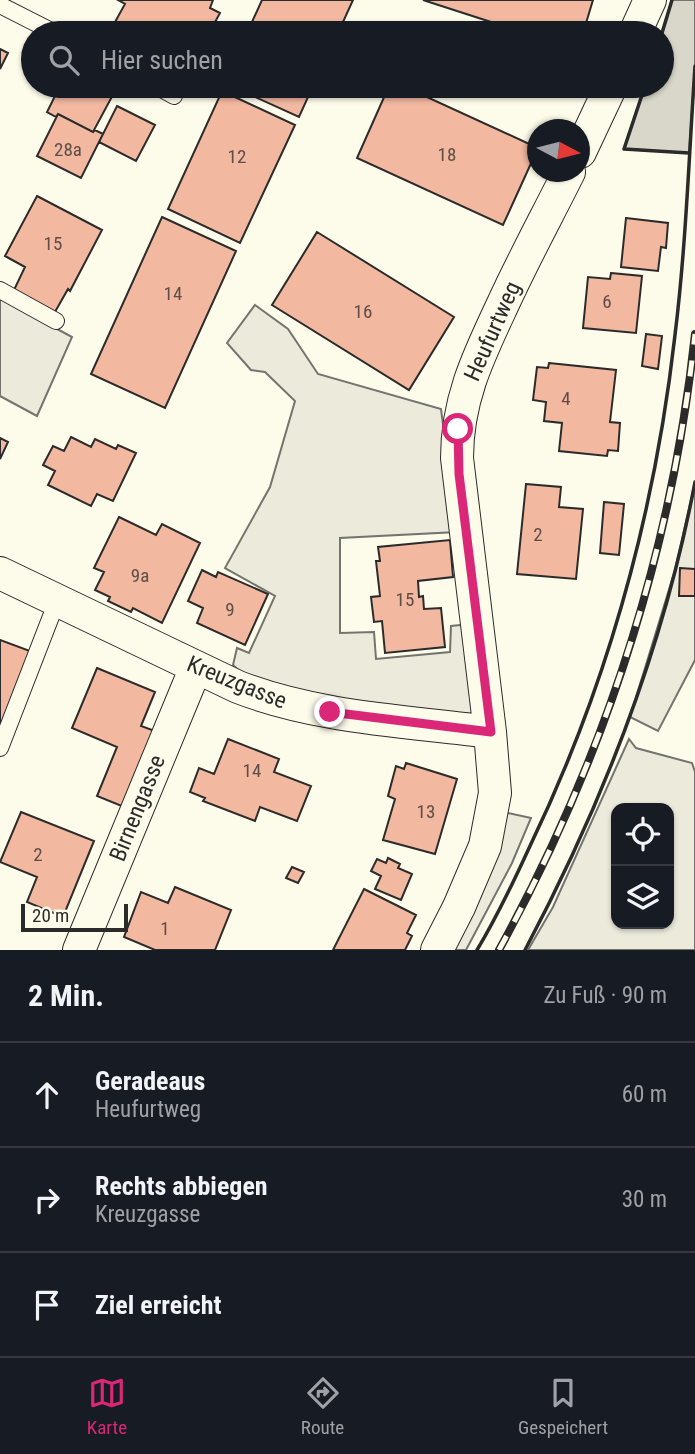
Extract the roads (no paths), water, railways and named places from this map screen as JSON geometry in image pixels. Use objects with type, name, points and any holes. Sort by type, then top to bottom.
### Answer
[{"type":"street","points":[[640,21],[650,0]]},
{"type":"street","points":[[590,129],[605,98]]},
{"type":"street","name":"Heufurtweg","points":[[438,950],[474,874],[492,818],[495,793],[491,732],[459,474],[458,429],[470,378],[564,182]]},
{"type":"street","name":"Kreuzgasse","points":[[0,573],[264,697],[358,716],[491,732]]},
{"type":"street","name":"Birnengasse","points":[[79,950],[196,667]]},
{"type":"lane","points":[[0,5],[31,21]]},
{"type":"lane","points":[[0,290],[56,321]]},
{"type":"lane","points":[[0,748],[57,601]]},
{"type":"railway","points":[[499,950],[537,878],[571,804],[628,652],[651,574],[669,495],[695,334]]}]
